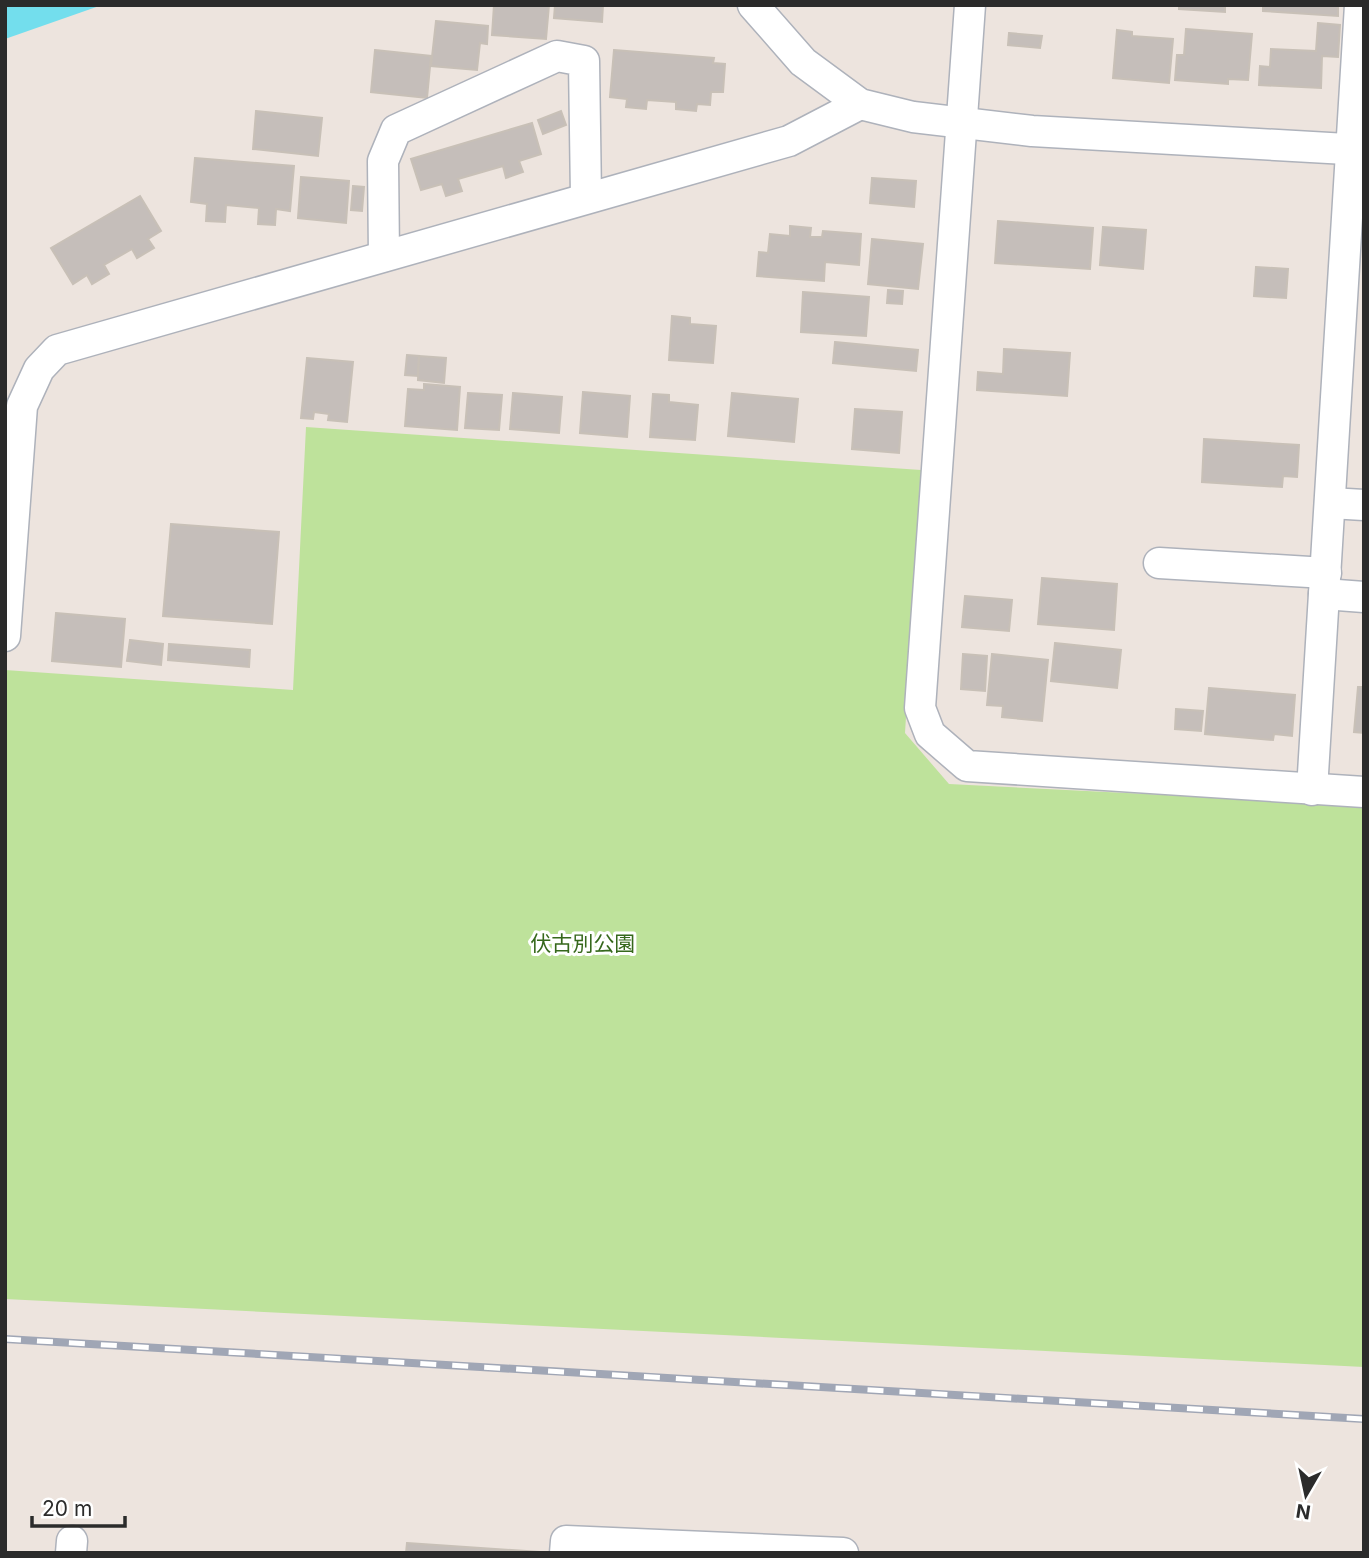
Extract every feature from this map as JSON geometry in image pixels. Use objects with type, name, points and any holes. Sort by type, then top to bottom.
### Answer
[{"type":"street","points":[[753,5],[803,62],[860,104],[913,117],[963,125],[1357,150]]},
{"type":"street","points":[[970,5],[920,708],[930,734],[967,766],[1364,792]]},
{"type":"street","points":[[1312,790],[1330,502],[1357,150],[1360,5]]},
{"type":"street","points":[[384,256],[383,161],[396,130],[557,56],[584,61],[586,198]]},
{"type":"street","points":[[5,636],[22,407],[39,369],[57,350],[789,141],[860,104]]},
{"type":"street","points":[[1330,502],[1364,505]]},
{"type":"street","points":[[1159,563],[1325,584],[1364,597]]},
{"type":"street","points":[[565,1553],[566,1541],[843,1553]]},
{"type":"green space","name":"伏古別公園","points":[[306,427],[921,470],[905,733],[949,784],[1364,805],[1364,1367],[5,1299],[5,670],[293,690]]},
{"type":"water","points":[[5,5],[102,5],[5,39]]},
{"type":"building","points":[[494,5],[549,5],[546,39],[492,35]]},
{"type":"building","points":[[555,5],[603,5],[602,22],[554,18]]},
{"type":"building","points":[[1179,5],[1225,5],[1225,12],[1179,9]]},
{"type":"building","points":[[1263,5],[1338,5],[1338,16],[1263,11]]},
{"type":"building","points":[[436,21],[488,26],[487,44],[480,43],[477,70],[431,66]]},
{"type":"building","points":[[1318,23],[1340,25],[1338,57],[1322,56],[1321,88],[1259,85],[1260,66],[1270,67],[1271,49],[1316,51]]},
{"type":"building","points":[[1186,29],[1252,34],[1248,80],[1228,79],[1228,84],[1175,80],[1177,55],[1184,55]]},
{"type":"building","points":[[1117,30],[1132,32],[1132,36],[1173,39],[1169,83],[1113,78]]},
{"type":"building","points":[[1009,33],[1042,36],[1040,48],[1008,45]]},
{"type":"building","points":[[375,50],[431,56],[427,98],[371,92]]},
{"type":"building","points":[[614,50],[714,58],[713,63],[725,64],[723,92],[711,92],[710,105],[697,104],[696,111],[676,109],[676,102],[647,100],[646,109],[626,107],[627,99],[610,97]]},
{"type":"building","points":[[256,111],[322,118],[318,156],[253,149]]},
{"type":"building","points":[[561,111],[566,125],[543,134],[538,120]]},
{"type":"building","points":[[532,123],[541,154],[519,161],[523,172],[506,178],[503,166],[458,179],[462,191],[446,196],[442,184],[421,190],[411,159]]},
{"type":"building","points":[[195,158],[294,166],[290,211],[276,209],[275,225],[258,224],[259,208],[226,205],[225,222],[206,221],[207,204],[191,202]]},
{"type":"building","points":[[301,177],[349,181],[346,223],[298,218]]},
{"type":"building","points":[[872,178],[916,181],[914,207],[870,203]]},
{"type":"building","points":[[353,186],[364,187],[362,211],[351,210]]},
{"type":"building","points":[[140,196],[161,231],[148,239],[154,248],[137,258],[132,249],[104,265],[109,274],[92,284],[87,275],[73,284],[51,248]]},
{"type":"building","points":[[998,221],[1093,228],[1090,269],[995,263]]},
{"type":"building","points":[[790,226],[811,228],[810,237],[822,237],[823,231],[861,234],[859,265],[825,262],[824,281],[757,276],[759,252],[768,253],[770,234],[790,236]]},
{"type":"building","points":[[1103,227],[1146,230],[1143,269],[1100,265]]},
{"type":"building","points":[[872,239],[923,244],[918,289],[868,284]]},
{"type":"building","points":[[1256,267],[1288,269],[1286,298],[1254,296]]},
{"type":"building","points":[[888,290],[903,291],[902,304],[887,303]]},
{"type":"building","points":[[803,292],[869,297],[866,336],[801,332]]},
{"type":"building","points":[[672,316],[690,318],[690,324],[716,326],[713,363],[669,360]]},
{"type":"building","points":[[835,342],[918,350],[916,371],[833,363]]},
{"type":"building","points":[[1004,349],[1070,353],[1067,396],[977,390],[978,372],[1003,374]]},
{"type":"building","points":[[407,355],[419,356],[418,376],[405,375]]},
{"type":"building","points":[[419,356],[446,358],[444,383],[418,380]]},
{"type":"building","points":[[307,358],[353,362],[347,422],[328,420],[329,414],[314,412],[313,419],[301,418]]},
{"type":"building","points":[[424,384],[460,387],[457,430],[405,426],[408,389],[424,390]]},
{"type":"building","points":[[583,392],[630,396],[627,437],[580,433]]},
{"type":"building","points":[[468,393],[502,395],[499,430],[465,428]]},
{"type":"building","points":[[513,393],[562,397],[559,433],[510,429]]},
{"type":"building","points":[[732,393],[798,399],[794,442],[728,436]]},
{"type":"building","points":[[653,394],[669,395],[669,402],[698,405],[695,440],[650,437]]},
{"type":"building","points":[[855,409],[902,412],[899,453],[852,449]]},
{"type":"building","points":[[1204,439],[1299,445],[1297,477],[1283,476],[1282,487],[1202,482]]},
{"type":"building","points":[[171,524],[279,532],[272,624],[163,616]]},
{"type":"building","points":[[1042,578],[1117,584],[1114,630],[1038,624]]},
{"type":"building","points":[[965,596],[1012,600],[1009,631],[962,627]]},
{"type":"building","points":[[56,613],[125,619],[121,667],[52,661]]},
{"type":"building","points":[[130,640],[163,644],[161,665],[127,661]]},
{"type":"building","points":[[1055,643],[1121,650],[1117,688],[1051,681]]},
{"type":"building","points":[[169,644],[250,650],[249,667],[168,660]]},
{"type":"building","points":[[963,654],[987,656],[985,691],[961,689]]},
{"type":"building","points":[[992,654],[1048,660],[1042,721],[1002,717],[1003,706],[987,705]]},
{"type":"building","points":[[1358,687],[1364,687],[1364,733],[1354,732]]},
{"type":"building","points":[[1209,688],[1295,695],[1292,736],[1274,734],[1273,740],[1205,734]]},
{"type":"building","points":[[1176,709],[1203,711],[1201,731],[1175,729]]},
{"type":"building","points":[[407,1543],[540,1552],[540,1553],[406,1553]]},
{"type":"railway","points":[[5,1339],[1364,1419]]}]
